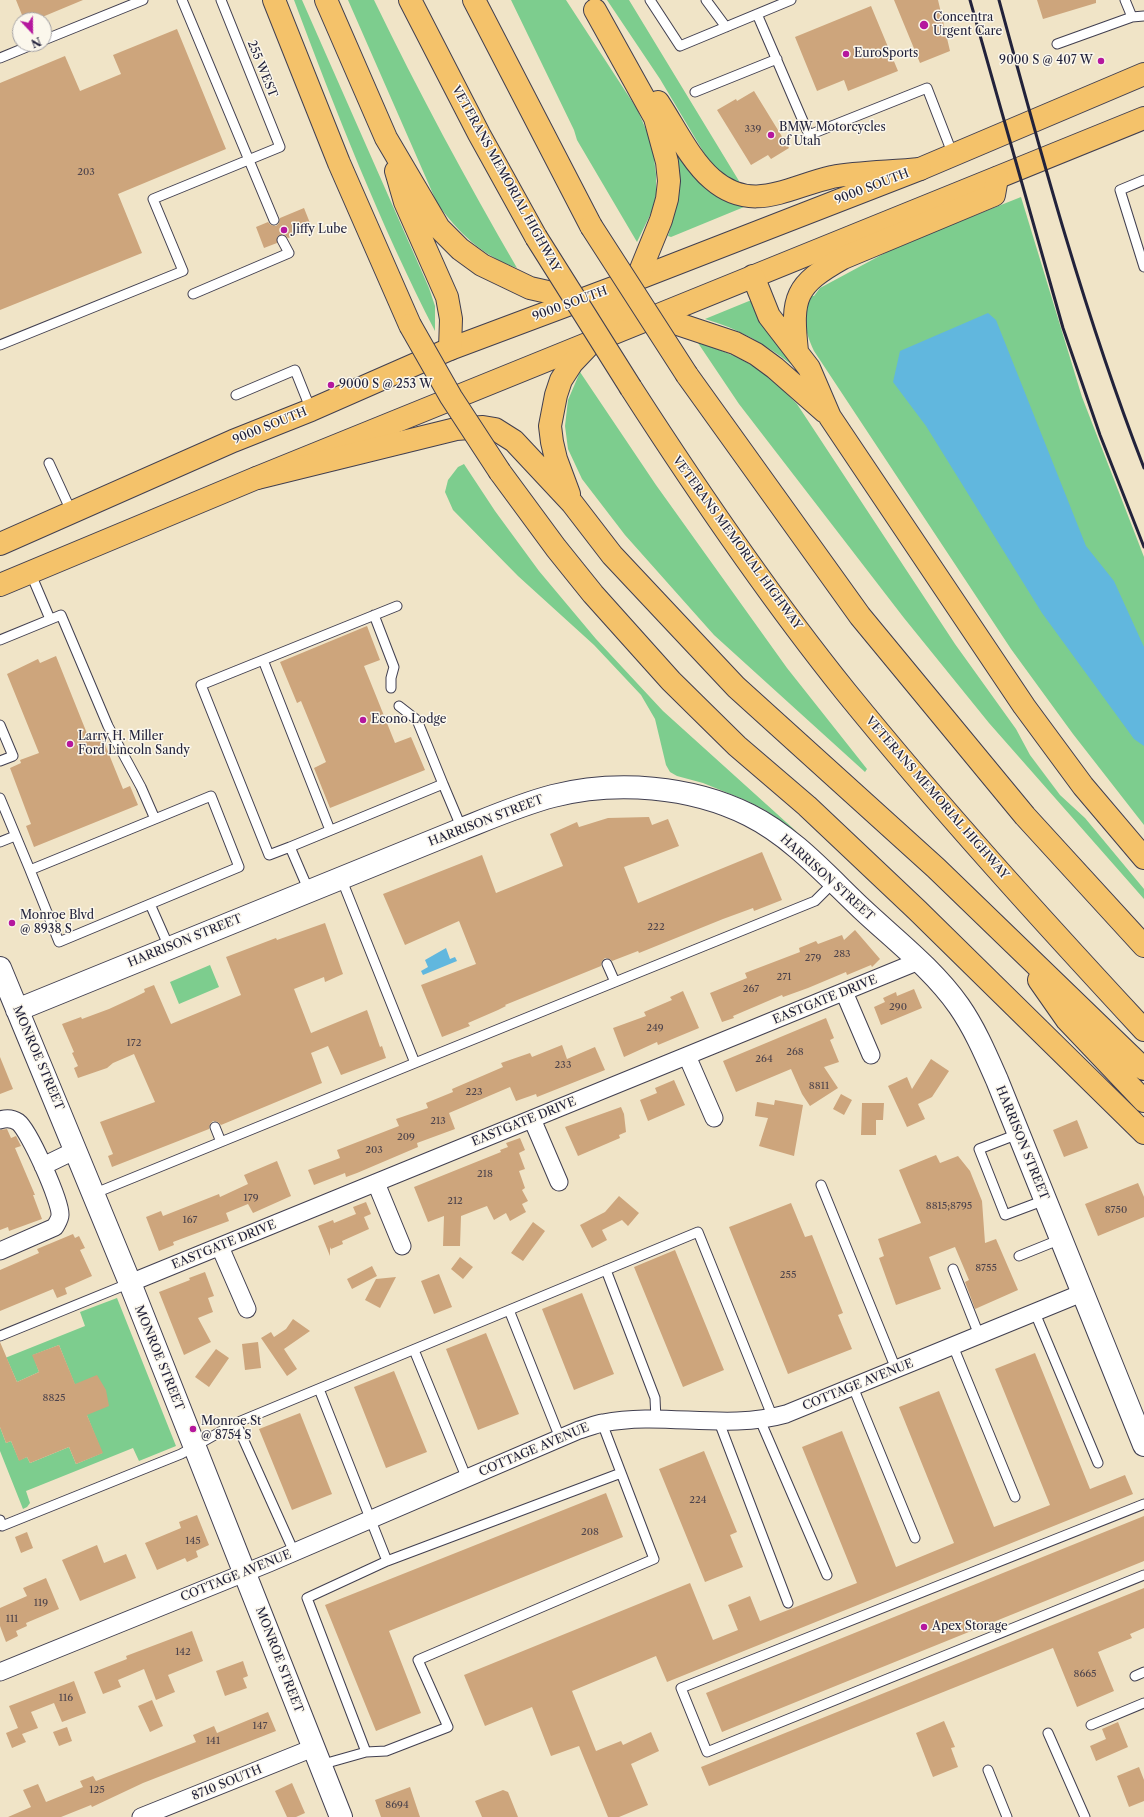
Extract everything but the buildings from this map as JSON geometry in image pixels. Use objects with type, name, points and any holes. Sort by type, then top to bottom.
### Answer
[{"type":"main road","points":[[274,0],[339,163],[410,325],[451,397],[500,472],[556,548],[593,594],[671,681],[737,746],[807,806],[917,910],[1144,1133]]},
{"type":"main road","points":[[326,0],[386,138],[405,202],[447,297],[451,319],[450,349]]},
{"type":"main road","name":"VETERANS MEMORIAL HIGHWAY","points":[[410,0],[479,134],[536,237],[684,471],[763,582],[845,690],[930,794],[984,856],[1144,1030]]},
{"type":"main road","points":[[474,0],[591,226],[687,375],[860,616],[1025,816],[1144,946]]},
{"type":"main road","points":[[592,5],[700,165],[712,179],[729,191],[745,197],[763,196],[792,190],[832,177],[920,169]]},
{"type":"main road","points":[[572,503],[556,459],[550,426],[556,395],[561,380],[572,363],[591,343],[615,307],[637,280],[661,220],[667,199],[668,181],[667,162],[655,118],[592,5]]},
{"type":"main road","name":"9000 SOUTH","points":[[0,544],[233,441],[310,410],[450,349],[637,280],[920,169],[1144,74]]},
{"type":"main road","points":[[0,585],[257,478],[1144,118]]},
{"type":"main road","points":[[386,138],[439,228],[460,249],[482,265],[530,288],[654,316],[735,343],[756,354],[776,368],[830,417]]},
{"type":"main road","points":[[797,351],[794,323],[795,306],[806,282],[823,269],[843,258],[994,195],[997,178]]},
{"type":"main road","points":[[753,276],[769,316],[797,351],[808,368],[830,417],[1024,706],[1083,786],[1144,858]]},
{"type":"main road","points":[[257,478],[456,429],[482,427],[495,429],[514,441],[572,503],[612,555],[736,687],[930,862],[1144,1069]]},
{"type":"main road","points":[[1008,937],[1067,1020],[1144,1101]]},
{"type":"street","name":"HARRISON STREET","points":[[18,1010],[169,947],[509,810],[554,796],[599,789],[645,788],[681,792],[716,802],[750,815],[779,834],[834,882],[919,961],[959,1006],[974,1030],[1018,1134],[1082,1293],[1134,1410],[1144,1445]]},
{"type":"street","name":"EASTGATE DRIVE","points":[[130,1283],[919,961]]},
{"type":"street","name":"MONROE STREET","points":[[0,968],[130,1283],[341,1817]]},
{"type":"street","points":[[844,992],[871,1055]]},
{"type":"street","points":[[687,1056],[714,1118]]},
{"type":"street","points":[[0,1120],[7,1118],[18,1122],[25,1129],[59,1204],[60,1216],[55,1227],[0,1251]]},
{"type":"street","points":[[532,1119],[559,1182]]},
{"type":"street","points":[[43,1166],[76,1150]]},
{"type":"street","points":[[376,1183],[402,1246]]},
{"type":"street","points":[[220,1246],[247,1310]]},
{"type":"street","name":"COTTAGE AVENUE","points":[[0,1672],[244,1573],[560,1438],[602,1423],[656,1420],[719,1422],[766,1419],[853,1387],[1082,1293]]},
{"type":"street","name":"8710 SOUTH","points":[[141,1817],[164,1813],[317,1757]]},
{"type":"lane","points":[[52,37],[143,0]]},
{"type":"lane","points":[[182,0],[274,220]]},
{"type":"lane","name":"255 WEST","points":[[221,0],[280,147],[249,160]]},
{"type":"lane","points":[[650,0],[680,46],[791,0]]},
{"type":"lane","points":[[706,0],[726,26]]},
{"type":"lane","points":[[1126,0],[1132,17]]},
{"type":"lane","points":[[757,14],[809,135],[927,88],[953,155]]},
{"type":"lane","points":[[1057,44],[1132,17],[1144,16]]},
{"type":"lane","points":[[0,58],[15,52]]},
{"type":"lane","points":[[695,92],[777,59]]},
{"type":"lane","points":[[0,345],[183,271],[153,199],[249,160]]},
{"type":"lane","points":[[1144,180],[1120,190],[1142,250],[1144,267]]},
{"type":"lane","points":[[193,294],[289,254],[282,240]]},
{"type":"lane","points":[[236,395],[295,370],[310,410]]},
{"type":"lane","points":[[49,463],[72,513]]},
{"type":"lane","points":[[30,572],[50,619]]},
{"type":"lane","points":[[397,606],[201,685],[269,855],[443,784]]},
{"type":"lane","points":[[0,640],[61,615],[108,726],[141,787],[156,819]]},
{"type":"lane","points":[[374,615],[394,667],[391,678],[391,688]]},
{"type":"lane","points":[[263,660],[330,830]]},
{"type":"lane","points":[[399,706],[417,720],[462,829]]},
{"type":"lane","points":[[0,725],[13,756],[0,761]]},
{"type":"lane","points":[[0,798],[59,942],[239,867],[211,796],[30,870]]},
{"type":"lane","points":[[0,842],[16,836]]},
{"type":"lane","points":[[290,847],[309,891]]},
{"type":"lane","points":[[341,878],[415,1063]]},
{"type":"lane","points":[[93,1194],[815,901],[834,882]]},
{"type":"lane","points":[[150,904],[169,947]]},
{"type":"lane","points":[[607,964],[615,982]]},
{"type":"lane","points":[[215,1127],[221,1142]]},
{"type":"lane","points":[[1018,1134],[978,1149],[1005,1215],[1045,1200]]},
{"type":"lane","points":[[820,1185],[896,1369]]},
{"type":"lane","points":[[0,1520],[2,1526],[181,1454],[194,1445],[236,1423],[698,1232],[766,1419],[827,1576]]},
{"type":"lane","points":[[1019,1256],[1061,1239]]},
{"type":"lane","points":[[953,1269],[980,1336]]},
{"type":"lane","points":[[606,1270],[655,1398],[656,1420]]},
{"type":"lane","points":[[0,1336],[130,1283]]},
{"type":"lane","points":[[509,1310],[560,1438]]},
{"type":"lane","points":[[1035,1313],[1098,1463]]},
{"type":"lane","points":[[953,1346],[1015,1497]]},
{"type":"lane","points":[[414,1350],[467,1479]]},
{"type":"lane","points":[[853,1387],[915,1538]]},
{"type":"lane","points":[[319,1389],[387,1561]]},
{"type":"lane","points":[[719,1422],[788,1603]]},
{"type":"lane","points":[[236,1423],[294,1552]]},
{"type":"lane","points":[[317,1757],[386,1751],[448,1727],[418,1660],[654,1559],[602,1423]]},
{"type":"lane","points":[[366,1752],[307,1598],[387,1561],[621,1473]]},
{"type":"lane","points":[[1144,1504],[681,1688],[707,1752],[1144,1575]]},
{"type":"lane","points":[[1135,1676],[1144,1672]]},
{"type":"lane","points":[[1091,1725],[1144,1702]]},
{"type":"lane","points":[[1048,1733],[1085,1817]]},
{"type":"lane","points":[[988,1770],[1007,1817]]},
{"type":"green space","points":[[294,0],[302,0],[429,288],[435,306],[435,331],[377,209],[326,84]]},
{"type":"green space","points":[[348,0],[374,0],[443,135],[517,268],[493,257],[472,242],[453,224],[437,203]]},
{"type":"green space","points":[[511,0],[566,0],[637,109],[652,143],[656,174],[656,195],[652,211],[637,242],[577,140],[574,130]]},
{"type":"green space","points":[[607,0],[629,0],[739,181],[738,185],[724,179],[710,163],[660,79]]},
{"type":"green space","points":[[676,147],[735,204],[744,207],[671,237],[668,236],[677,203],[679,181]]},
{"type":"green space","points":[[1021,197],[1082,397],[1144,557],[1144,825],[1073,734],[1011,649],[814,351],[806,330],[806,311],[810,296],[814,296],[820,288],[898,246]]},
{"type":"green space","points":[[749,301],[753,301],[793,364],[792,365],[771,350],[740,332],[705,319]]},
{"type":"green space","points":[[698,343],[741,359],[763,373],[797,404],[955,644],[1016,729],[1030,755],[1060,795],[1085,818],[1144,889],[1144,899],[989,723],[904,618],[739,404]]},
{"type":"green space","points":[[580,372],[656,485],[787,668],[867,769],[865,772],[714,635],[625,535],[582,479],[568,449],[565,426],[568,400]]},
{"type":"green space","points":[[464,464],[495,511],[539,571],[596,639],[663,711],[797,832],[765,810],[745,800],[703,783],[677,776],[670,772],[666,765],[655,719],[641,695],[594,645],[518,576],[453,510],[445,492],[448,480],[458,467]]},
{"type":"green space","points":[[210,965],[219,987],[179,1004],[170,982]]},
{"type":"green space","points":[[117,1298],[176,1446],[139,1461],[133,1448],[26,1491],[30,1503],[23,1509],[0,1451],[0,1427],[6,1443],[11,1441],[19,1460],[27,1457],[30,1463],[69,1447],[76,1464],[102,1453],[59,1345],[33,1355],[39,1372],[17,1382],[7,1359],[0,1360],[85,1326],[80,1312]]},
{"type":"water","points":[[988,313],[996,320],[1086,546],[1114,581],[1144,647],[1144,746],[1134,739],[1042,613],[926,426],[893,382],[900,351]]},
{"type":"water","points":[[446,948],[450,959],[455,957],[457,961],[423,975],[421,971],[428,967],[425,960]]},
{"type":"railway","points":[[970,0],[1063,328],[1100,435],[1144,547]]},
{"type":"railway","points":[[999,0],[1048,177],[1084,295],[1102,353],[1144,468]]},
{"type":"place","name":"Concentra Urgent Care","points":[[924,25]]},
{"type":"place","name":"EuroSports","points":[[846,54]]},
{"type":"place","name":"9000 S @ 407 W","points":[[1101,61]]},
{"type":"place","name":"BMW Motorcycles of Utah","points":[[771,135]]},
{"type":"place","name":"Jiffy Lube","points":[[284,230]]},
{"type":"place","name":"9000 S @ 253 W","points":[[331,385]]},
{"type":"place","name":"Econo Lodge","points":[[363,720]]},
{"type":"place","name":"Larry H. Miller Ford Lincoln Sandy","points":[[70,744]]},
{"type":"place","name":"Monroe Blvd @ 8938 S","points":[[12,923]]},
{"type":"place","name":"Monroe St @ 8754 S","points":[[193,1429]]},
{"type":"place","name":"Apex Storage","points":[[924,1627]]}]
